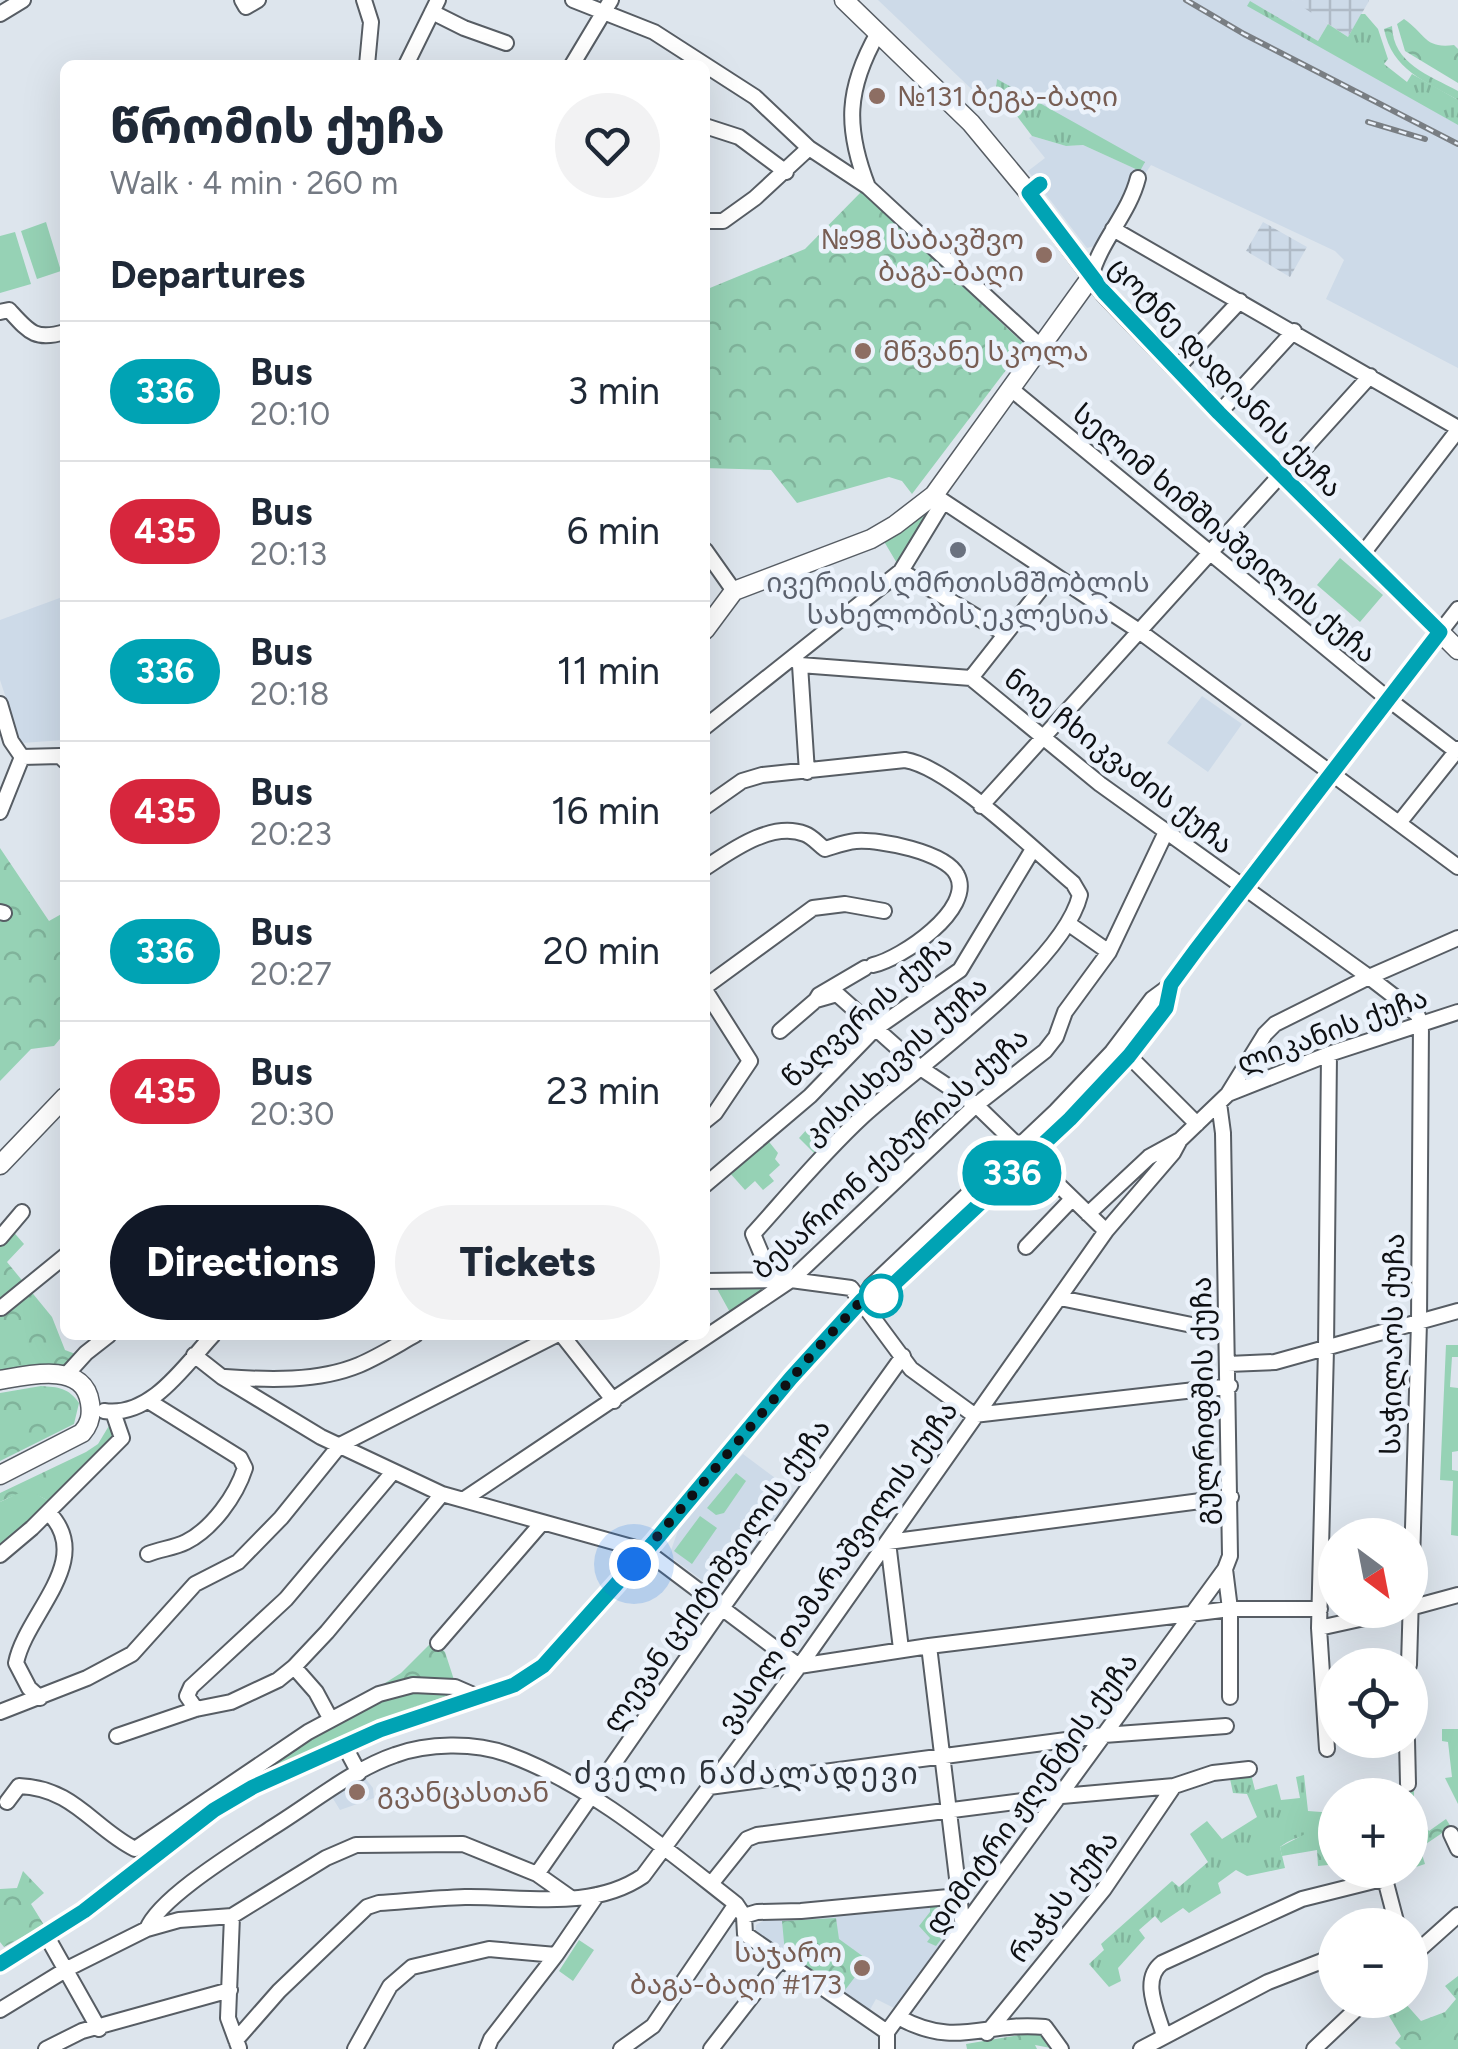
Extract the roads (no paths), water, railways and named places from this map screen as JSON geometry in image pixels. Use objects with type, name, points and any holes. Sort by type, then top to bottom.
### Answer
[{"type":"main road","name":"ცოტნე დადიანის ქუჩა","points":[[844,0],[971,123],[1091,277],[1176,368],[1458,650]]},
{"type":"main road","points":[[710,623],[734,591],[872,538],[938,498],[1091,277]]},
{"type":"main road","points":[[0,1164],[60,1101]]},
{"type":"main road","points":[[0,1380],[36,1374],[66,1375],[88,1394],[92,1409],[87,1426],[76,1437],[0,1475]]},
{"type":"street","points":[[0,14],[23,0]]},
{"type":"street","points":[[364,0],[370,22],[367,60]]},
{"type":"street","points":[[573,0],[607,6],[700,60]]},
{"type":"street","points":[[408,60],[435,6],[464,28],[506,44]]},
{"type":"street","points":[[575,60],[607,6]]},
{"type":"street","points":[[868,187],[850,132],[868,49],[878,33]]},
{"type":"street","points":[[710,66],[754,97],[809,148],[868,187],[1041,347]]},
{"type":"street","points":[[710,128],[739,137],[786,172]]},
{"type":"street","points":[[710,221],[723,221],[786,172],[809,148]]},
{"type":"street","points":[[1091,277],[1094,263],[1134,195],[1138,178]]},
{"type":"street","points":[[1113,229],[1458,428],[1361,556]]},
{"type":"street","points":[[1176,368],[1240,301]]},
{"type":"street","points":[[0,312],[9,310],[36,334],[47,337],[60,333]]},
{"type":"street","points":[[1219,413],[1294,332]]},
{"type":"street","points":[[980,806],[1370,376]]},
{"type":"street","name":"სელიმ ხიმშიაშვილის ქუჩა","points":[[1011,389],[1388,700],[1457,750]]},
{"type":"street","points":[[710,723],[797,661],[901,571],[938,498],[1139,630],[1458,868]]},
{"type":"street","points":[[710,557],[734,591]]},
{"type":"street","points":[[901,571],[1005,634]]},
{"type":"street","points":[[971,678],[1052,576]]},
{"type":"street","points":[[1024,1151],[1112,1052],[1152,999],[1171,984],[1458,609]]},
{"type":"street","points":[[797,661],[807,772]]},
{"type":"street","name":"ნოე ჩხიკვაძის ქუჩა","points":[[797,661],[971,678],[1165,834],[1370,977],[1413,1010],[1421,1023]]},
{"type":"street","points":[[0,704],[11,741],[22,757]]},
{"type":"street","points":[[1400,823],[1457,750]]},
{"type":"street","points":[[22,757],[60,756]]},
{"type":"street","points":[[0,812],[22,757]]},
{"type":"street","points":[[710,803],[742,781],[762,775],[905,760],[918,762],[980,806],[1073,884],[1080,895],[1070,924],[1110,952]]},
{"type":"street","points":[[710,865],[750,840],[791,831],[806,834],[825,848],[856,841],[903,846],[952,868],[959,878],[958,893],[938,927],[894,958],[869,966],[816,1000],[780,1031]]},
{"type":"street","name":"ბესარიონ ქებურიას ქუჩა","points":[[710,1335],[791,1280],[976,1105],[1045,1051],[1056,1037],[1065,1012],[1110,952],[1165,834]]},
{"type":"street","name":"წაღვერის ქუჩა","points":[[710,1180],[810,1096],[875,1029],[960,970],[1033,850]]},
{"type":"street","points":[[710,984],[813,908],[845,904],[884,911]]},
{"type":"street","name":"კისისხევის ქუჩა","points":[[772,1279],[753,1234],[860,1118],[1024,978],[1070,924]]},
{"type":"street","points":[[1223,1098],[1264,1034],[1275,1024],[1458,938]]},
{"type":"street","points":[[0,1964],[84,1911],[214,1810],[253,1787],[344,1744],[514,1685],[543,1666],[871,1286],[1129,1056],[1166,1008],[1171,984]]},
{"type":"street","points":[[816,1000],[837,994],[919,1067],[976,1105],[1106,1231]]},
{"type":"street","points":[[710,996],[750,1061],[710,1117]]},
{"type":"street","points":[[1152,999],[1166,1008]]},
{"type":"street","name":"ლიკანის ქუჩა","points":[[1106,1231],[1180,1140],[1223,1098],[1328,1054],[1458,1012]]},
{"type":"street","name":"საჭილაოს ქუჩა","points":[[1411,1518],[1419,1322],[1421,1023]]},
{"type":"street","points":[[1322,1518],[1328,1054]]},
{"type":"street","points":[[1129,1056],[1197,1124]]},
{"type":"street","name":"გულრიფშის ქუჩა","points":[[1223,1098],[1230,1386],[1230,1556],[1225,1569],[1230,1609],[1230,1697]]},
{"type":"street","points":[[1088,1214],[1149,1157],[1180,1140]]},
{"type":"street","points":[[1026,1247],[1072,1199]]},
{"type":"street","points":[[0,1238],[22,1212]]},
{"type":"street","name":"ვასილ თამარაშვილის ქუჩა","points":[[238,2045],[279,1991],[367,1906],[467,1897],[571,1898],[616,1890],[643,1876],[800,1666],[1106,1231]]},
{"type":"street","points":[[2,1308],[60,1260]]},
{"type":"street","points":[[710,1281],[772,1279],[851,1288],[910,1369],[974,1415],[1230,1386]]},
{"type":"street","points":[[1060,1298],[1226,1332]]},
{"type":"street","points":[[1228,1364],[1274,1362],[1458,1311]]},
{"type":"street","points":[[66,1375],[102,1340]]},
{"type":"street","points":[[92,1409],[112,1412],[150,1402],[208,1340]]},
{"type":"street","points":[[222,1377],[265,1380],[331,1372],[358,1366],[406,1340]]},
{"type":"street","points":[[0,1712],[87,1678],[144,1644],[195,1584],[238,1562],[280,1518],[340,1444],[549,1340]]},
{"type":"street","points":[[563,1340],[614,1401]]},
{"type":"street","name":"ბესარიონ ქებურიას ქუჩა","points":[[463,1500],[703,1340]]},
{"type":"street","points":[[194,1356],[321,1437],[442,1494],[646,1551],[800,1666],[1230,1609],[1318,1608]]},
{"type":"street","name":"ლევან ცქიტიშვილის ქუჩა","points":[[538,1874],[903,1356]]},
{"type":"street","points":[[148,1554],[197,1536],[230,1500],[245,1468],[240,1458],[150,1402]]},
{"type":"street","points":[[0,1554],[122,1438],[112,1412]]},
{"type":"street","points":[[196,1709],[187,1696],[191,1687],[286,1599],[393,1472]]},
{"type":"street","points":[[117,1736],[196,1709],[231,1702],[278,1680],[294,1668],[442,1494]]},
{"type":"street","points":[[901,1650],[888,1542],[1230,1497]]},
{"type":"street","points":[[40,1698],[16,1663],[67,1559],[61,1535],[48,1512]]},
{"type":"street","points":[[438,1642],[541,1524]]},
{"type":"street","name":"დიმიტრი ჟღენტის ქუჩა","points":[[885,2044],[963,1928],[1225,1569]]},
{"type":"street","points":[[1428,1603],[1458,1595]]},
{"type":"street","points":[[1319,1628],[1320,1648]]},
{"type":"street","points":[[929,1646],[963,1928]]},
{"type":"street","points":[[294,1668],[316,1692],[330,1718]]},
{"type":"street","points":[[7,1802],[20,1786],[56,1793],[136,1849],[330,1718],[379,1694],[413,1685],[455,1687],[478,1697]]},
{"type":"street","points":[[709,1787],[1104,1736],[1224,1726]]},
{"type":"street","points":[[344,1744],[359,1773]]},
{"type":"street","points":[[147,1928],[156,1912],[231,1854],[359,1773],[390,1756],[418,1748],[472,1747],[506,1753],[591,1797],[711,1884],[740,1910],[746,1934],[885,2044]]},
{"type":"street","points":[[711,1884],[747,1839],[756,1834],[1174,1786],[1213,1773],[1250,1769]]},
{"type":"street","name":"რაჭას ქუჩა","points":[[987,2033],[1104,1889],[1174,1786]]},
{"type":"street","points":[[0,2010],[67,1969],[147,1928],[180,1920],[232,1916],[326,1858],[356,1846],[463,1844],[538,1874],[571,1898]]},
{"type":"street","points":[[1164,2036],[1150,1982],[1153,1970],[1162,1963],[1302,1899],[1378,1880],[1388,1886],[1393,1908]]},
{"type":"street","points":[[487,2049],[491,2038],[556,1955],[597,1894]]},
{"type":"street","points":[[740,1910],[801,1911],[959,1896]]},
{"type":"street","points":[[620,2049],[653,2026],[740,1910]]},
{"type":"street","points":[[1428,1941],[1458,1914]]},
{"type":"street","points":[[232,1916],[228,2018],[238,2045]]},
{"type":"street","points":[[46,1935],[99,2029]]},
{"type":"street","points":[[355,2049],[390,1986],[412,1968],[489,1949],[556,1955]]},
{"type":"street","points":[[711,2049],[781,1958]]},
{"type":"street","points":[[1141,2049],[1268,1982],[1318,1963]]},
{"type":"street","points":[[46,2049],[82,2031],[230,1990]]},
{"type":"street","points":[[900,2018],[932,2038],[1045,2027],[1062,2049]]},
{"type":"street","points":[[1314,2049],[1347,2018]]},
{"type":"railway","points":[[1186,0],[1458,144]]},
{"type":"railway","points":[[1368,122],[1425,139]]},
{"type":"place","name":"№131 ბეგა-ბაღი","points":[[877,96]]},
{"type":"place","name":"№98 საბავშვო ბაგა-ბაღი","points":[[1044,255]]},
{"type":"place","name":"მწვანე სკოლა","points":[[863,351]]},
{"type":"place","name":"ივერიის ღმრთისმშობლის სახელობის ეკლესია","points":[[958,550]]},
{"type":"place","name":"გვანცასთან","points":[[357,1792]]},
{"type":"place","name":"საჯარო ბაგა-ბაღი #173","points":[[862,1968]]},
{"type":"district","name":"ძველი ნაძალადევი","points":[[747,1774]]}]
